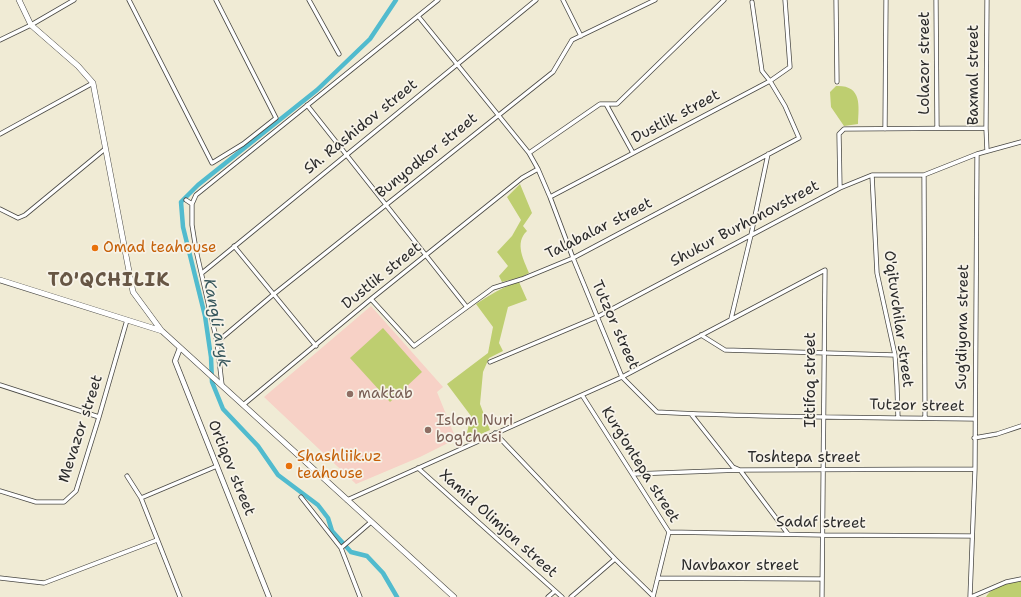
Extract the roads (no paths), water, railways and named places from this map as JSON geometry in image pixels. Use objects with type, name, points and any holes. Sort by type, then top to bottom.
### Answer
[{"type":"main road","points":[[19,0],[31,25],[78,66],[93,83],[133,292],[162,331],[454,597]]},
{"type":"main road","points":[[0,280],[162,331]]},
{"type":"street","points":[[0,40],[31,25],[74,0]]},
{"type":"street","points":[[129,0],[212,163],[243,144],[276,118],[216,0]]},
{"type":"street","points":[[309,0],[339,54]]},
{"type":"street","points":[[222,385],[217,342],[196,250],[192,225],[192,204],[196,195],[438,0]]},
{"type":"street","name":"Sh. Rashidov street","points":[[202,273],[536,0]]},
{"type":"street","points":[[563,0],[581,36]]},
{"type":"street","name":"Bunyodkor street","points":[[217,342],[274,294],[498,114],[553,72],[572,40],[654,0]]},
{"type":"street","points":[[529,153],[600,104],[617,104],[724,0]]},
{"type":"street","name":"Dustlik street","points":[[550,197],[770,81],[790,67],[785,0]]},
{"type":"street","points":[[836,0],[837,82]]},
{"type":"street","points":[[885,129],[886,0]]},
{"type":"street","name":"Lolazor street","points":[[840,188],[839,134],[844,129],[937,128],[936,0]]},
{"type":"street","name":"Baxmal street","points":[[987,0],[987,151]]},
{"type":"street","points":[[752,2],[762,71],[770,81]]},
{"type":"street","name":"Tutzor street","points":[[418,16],[529,153],[538,169],[550,197],[573,258],[622,377],[657,412],[823,417],[974,419]]},
{"type":"street","name":"Talabalar street","points":[[371,299],[414,346],[466,306],[493,288],[522,279],[573,258],[799,138],[785,106],[770,81]]},
{"type":"street","points":[[0,134],[93,83]]},
{"type":"street","points":[[606,104],[633,153]]},
{"type":"street","points":[[307,105],[466,306]]},
{"type":"street","points":[[937,128],[986,128]]},
{"type":"street","name":"Shukur Burhonovstreet","points":[[490,362],[597,317],[840,188],[872,175],[924,175],[977,154],[1021,142]]},
{"type":"street","points":[[0,209],[18,218],[25,215],[105,149]]},
{"type":"street","points":[[347,500],[622,377],[731,319],[768,154]]},
{"type":"street","name":"Sug'diyona street","points":[[970,597],[975,470],[974,419],[977,154]]},
{"type":"street","name":"Dustlik street","points":[[243,405],[371,299],[522,178],[538,169]]},
{"type":"street","name":"O'qituvchilar street","points":[[872,175],[877,273],[895,355],[898,418]]},
{"type":"street","points":[[924,175],[925,418]]},
{"type":"street","points":[[186,200],[192,204]]},
{"type":"street","points":[[234,246],[316,346]]},
{"type":"street","name":"Ittifoq street","points":[[731,319],[824,270],[822,597]]},
{"type":"street","name":"Mevazor street","points":[[0,491],[36,502],[64,502],[76,492],[127,320]]},
{"type":"street","points":[[700,335],[725,350],[895,355]]},
{"type":"street","name":"Ortiqov street","points":[[180,348],[175,361],[269,597]]},
{"type":"street","points":[[0,385],[99,417]]},
{"type":"street","name":"Kurg'ontepa street","points":[[582,395],[669,532],[653,597]]},
{"type":"street","points":[[691,414],[733,467],[740,470],[788,534]]},
{"type":"street","points":[[974,438],[997,434],[1021,426]]},
{"type":"street","points":[[495,433],[653,597]]},
{"type":"street","points":[[141,498],[217,466]]},
{"type":"street","name":"Xamid Olimjon street","points":[[418,468],[562,597]]},
{"type":"street","name":"Toshtepa street","points":[[633,474],[740,470],[975,470]]},
{"type":"street","points":[[127,476],[141,498],[180,597]]},
{"type":"street","points":[[301,497],[343,546],[360,597]]},
{"type":"street","points":[[343,546],[371,522]]},
{"type":"street","name":"Sadaf street","points":[[669,532],[822,536],[972,536]]},
{"type":"street","points":[[0,578],[44,583],[157,540]]},
{"type":"street","points":[[571,597],[615,559]]},
{"type":"street","name":"Navbaxor street","points":[[658,578],[822,579]]},
{"type":"street","points":[[970,597],[1006,582],[1021,579]]},
{"type":"street","points":[[548,597],[555,591]]},
{"type":"waterway","name":"Kangli aryk","points":[[396,0],[370,39],[317,90],[198,185],[181,202],[183,227],[205,316],[211,357],[212,382],[223,409],[258,446],[278,475],[318,505],[328,518],[332,531],[351,552],[367,556],[383,573],[397,597]]},
{"type":"place","name":"Omad teahouse","points":[[95,248]]},
{"type":"place","name":"maktab","points":[[350,394]]},
{"type":"place","name":"Islom Nuri bog'chasi","points":[[428,430]]},
{"type":"place","name":"Shashliik.uz teahouse","points":[[289,466]]},
{"type":"district","name":"TO'QCHILIK","points":[[109,281]]}]
